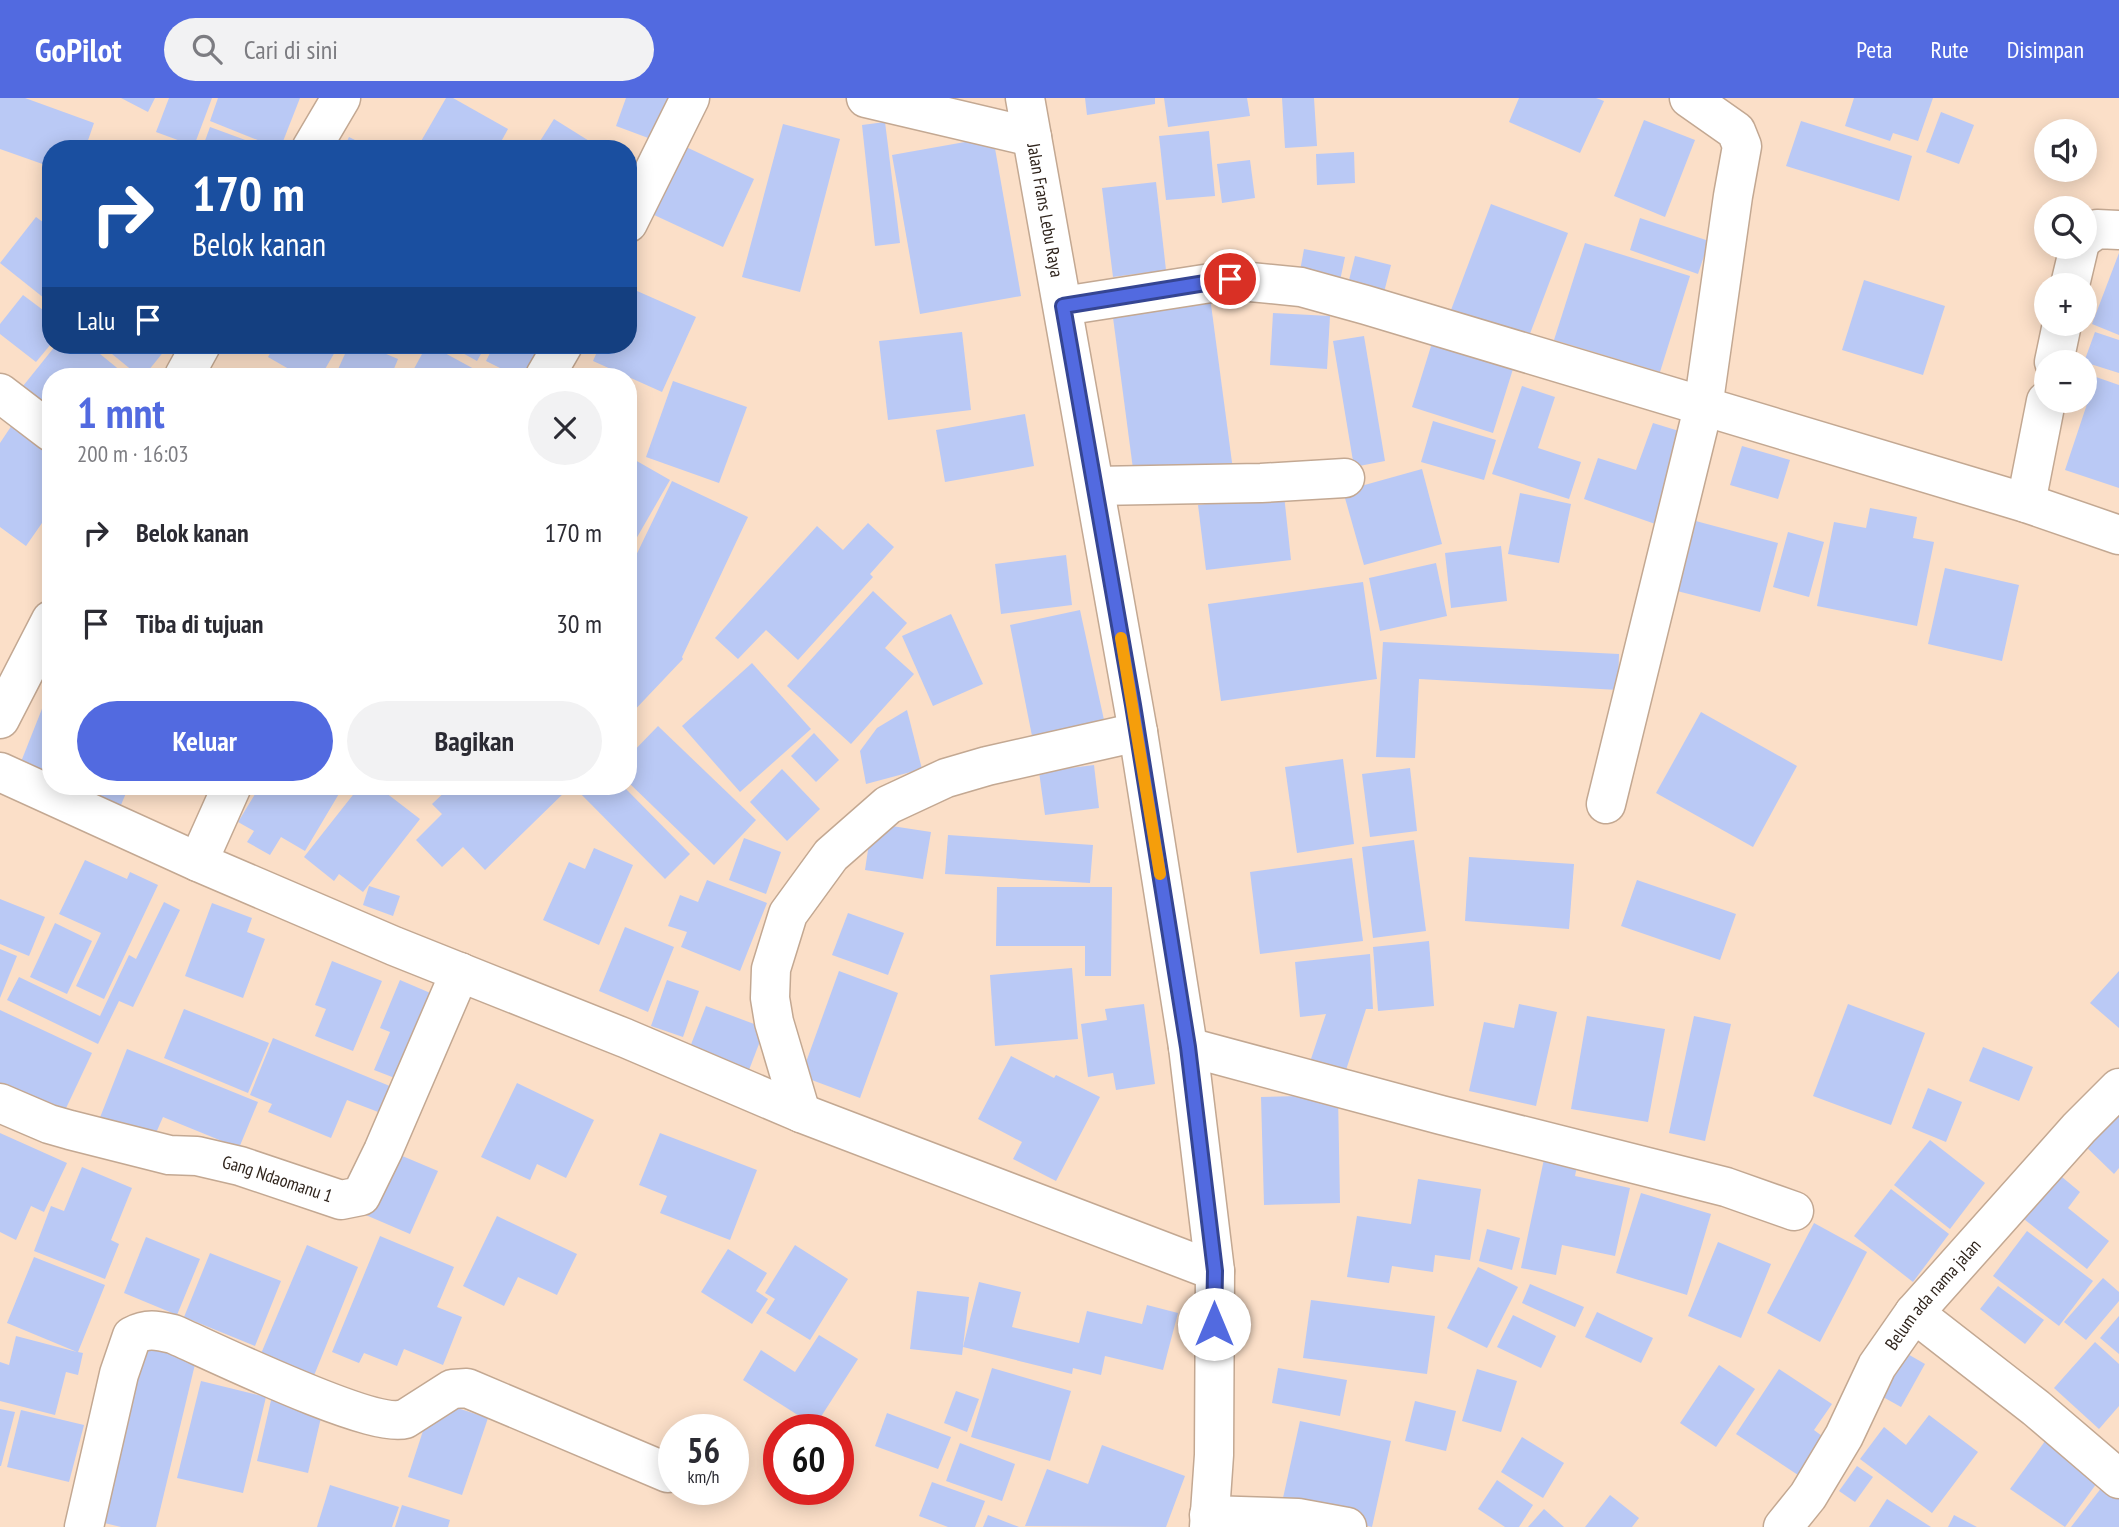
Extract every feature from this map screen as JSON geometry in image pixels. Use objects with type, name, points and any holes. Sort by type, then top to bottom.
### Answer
[{"type":"street","points":[[317,140],[341,98]]},
{"type":"street","points":[[637,205],[690,98]]},
{"type":"street","points":[[866,98],[1032,137]]},
{"type":"street","name":"Jalan Frans Lebu Raya","points":[[1025,98],[1096,486],[1188,1047],[1215,1271],[1214,1455],[1209,1521]]},
{"type":"street","points":[[1606,804],[1703,408],[1732,196],[1742,146],[1736,131],[1689,98]]},
{"type":"street","points":[[2097,229],[2119,230]]},
{"type":"street","points":[[1063,306],[1230,279],[1301,287],[2026,503],[2119,535]]},
{"type":"street","points":[[0,394],[42,425]]},
{"type":"street","points":[[2026,503],[2044,413]]},
{"type":"street","points":[[1096,486],[1261,483],[1345,478]]},
{"type":"street","points":[[0,719],[42,637]]},
{"type":"street","points":[[800,1113],[774,1022],[770,998],[771,969],[788,914],[831,855],[888,805],[946,778],[987,766],[1138,732]]},
{"type":"street","points":[[0,772],[42,791]]},
{"type":"street","points":[[51,795],[394,946],[625,1038],[800,1113],[1215,1271]]},
{"type":"street","points":[[198,862],[228,795]]},
{"type":"street","name":"Gang Ndaomanu 1","points":[[0,1103],[70,1130],[169,1155],[197,1156],[240,1166],[341,1200],[351,1199],[361,1196],[383,1151],[460,972]]},
{"type":"street","points":[[1188,1047],[1726,1187],[1794,1211]]},
{"type":"street","name":"Belum ada nama jalan","points":[[1783,1527],[1808,1496],[1844,1436],[1877,1366],[1914,1313],[2079,1128],[2119,1088]]},
{"type":"street","points":[[1914,1313],[2035,1408],[2119,1479]]},
{"type":"street","points":[[84,1527],[119,1374],[132,1336],[145,1329],[173,1334],[304,1391],[384,1419],[405,1419],[452,1389],[467,1388],[658,1469]]},
{"type":"street","points":[[1209,1521],[1298,1518],[1347,1527]]},
{"type":"building","points":[[0,98],[25,98],[94,123],[88,140],[42,140],[42,164],[0,149]]},
{"type":"building","points":[[121,98],[155,98],[148,112]]},
{"type":"building","points":[[169,98],[212,98],[196,140],[178,140],[156,132]]},
{"type":"building","points":[[218,98],[300,98],[284,140],[258,140],[210,121]]},
{"type":"building","points":[[446,98],[453,98],[508,129],[502,140],[422,140]]},
{"type":"building","points":[[626,98],[675,98],[659,142],[616,126]]},
{"type":"building","points":[[1085,98],[1155,98],[1155,104],[1087,115]]},
{"type":"building","points":[[1164,98],[1247,98],[1250,116],[1168,127]]},
{"type":"building","points":[[1282,98],[1314,98],[1317,146],[1285,148]]},
{"type":"building","points":[[1519,98],[1596,98],[1604,101],[1580,153],[1509,122]]},
{"type":"building","points":[[1854,98],[1933,98],[1918,141],[1893,133],[1890,141],[1845,126]]},
{"type":"building","points":[[1941,112],[1974,125],[1959,164],[1926,152]]},
{"type":"building","points":[[554,119],[588,140],[541,140]]},
{"type":"building","points":[[1644,120],[1695,140],[1665,217],[1614,196]]},
{"type":"building","points":[[1801,121],[1912,156],[1899,201],[1786,166]]},
{"type":"building","points":[[885,122],[900,243],[875,246],[862,125]]},
{"type":"building","points":[[783,124],[840,139],[800,292],[742,277]]},
{"type":"building","points":[[210,127],[245,140],[205,140]]},
{"type":"building","points":[[1209,131],[1215,196],[1166,200],[1159,136]]},
{"type":"building","points":[[993,137],[1021,296],[920,314],[892,155]]},
{"type":"building","points":[[684,146],[754,179],[723,247],[652,214]]},
{"type":"building","points":[[1354,152],[1355,183],[1317,185],[1316,154]]},
{"type":"building","points":[[1250,160],[1255,198],[1222,203],[1217,164]]},
{"type":"building","points":[[1156,182],[1166,270],[1113,277],[1102,188]]},
{"type":"building","points":[[1491,204],[1568,233],[1528,339],[1451,310]]},
{"type":"building","points":[[36,217],[42,221],[42,296],[0,263]]},
{"type":"building","points":[[1640,218],[1709,241],[1698,274],[1630,250]]},
{"type":"building","points":[[1585,243],[1690,276],[1660,372],[1554,340]]},
{"type":"building","points":[[1304,249],[1345,257],[1338,290],[1298,282]]},
{"type":"building","points":[[2119,253],[2119,335],[2097,326],[2097,311]]},
{"type":"building","points":[[1355,256],[1391,265],[1382,300],[1346,292]]},
{"type":"building","points":[[1864,280],[1945,306],[1923,375],[1842,350]]},
{"type":"building","points":[[637,291],[696,317],[662,392],[637,381],[637,368],[609,368],[593,361],[596,354],[637,354]]},
{"type":"building","points":[[23,295],[42,309],[43,354],[36,362],[0,334],[0,324]]},
{"type":"building","points":[[1210,297],[1233,470],[1135,484],[1112,310]]},
{"type":"building","points":[[1273,313],[1330,316],[1327,369],[1270,365]]},
{"type":"building","points":[[962,332],[971,410],[888,420],[879,341]]},
{"type":"building","points":[[2097,333],[2119,340],[2119,373],[2097,366],[2097,350],[2088,350]]},
{"type":"building","points":[[1364,336],[1385,461],[1354,467],[1333,341]]},
{"type":"building","points":[[1432,343],[1513,369],[1493,433],[1412,407]]},
{"type":"building","points":[[49,354],[100,354],[117,368],[42,368],[42,417],[15,396]]},
{"type":"building","points":[[112,354],[162,354],[150,368],[129,368]]},
{"type":"building","points":[[270,354],[334,354],[326,368],[287,368],[268,357]]},
{"type":"building","points":[[345,354],[386,354],[398,359],[394,368],[339,368]]},
{"type":"building","points":[[422,354],[447,354],[472,368],[414,368]]},
{"type":"building","points":[[464,354],[481,354],[477,361]]},
{"type":"building","points":[[490,354],[536,354],[529,368],[500,368],[486,361]]},
{"type":"building","points":[[2097,377],[2119,385],[2119,488],[2065,470],[2084,413],[2097,413]]},
{"type":"building","points":[[673,381],[747,407],[719,483],[646,457]]},
{"type":"building","points":[[1522,386],[1555,397],[1538,448],[1581,462],[1569,499],[1492,474]]},
{"type":"building","points":[[1025,414],[1034,466],[945,482],[936,430]]},
{"type":"building","points":[[1433,421],[1496,440],[1484,480],[1421,462]]},
{"type":"building","points":[[14,422],[42,442],[42,523],[26,546],[0,527],[0,443]]},
{"type":"building","points":[[1653,423],[1692,435],[1661,526],[1584,499],[1598,458],[1636,470]]},
{"type":"building","points":[[1742,446],[1790,460],[1778,499],[1730,485]]},
{"type":"building","points":[[637,461],[670,480],[637,537]]},
{"type":"building","points":[[1422,469],[1442,544],[1364,565],[1343,491]]},
{"type":"building","points":[[672,481],[748,517],[683,659],[637,708],[637,553]]},
{"type":"building","points":[[1520,493],[1571,504],[1559,563],[1508,554]]},
{"type":"building","points":[[1284,495],[1291,560],[1206,570],[1198,505]]},
{"type":"building","points":[[1870,508],[1917,517],[1913,538],[1934,542],[1917,626],[1817,606],[1834,522],[1866,528]]},
{"type":"building","points":[[1692,520],[1778,543],[1760,612],[1673,590]]},
{"type":"building","points":[[868,523],[894,547],[870,574],[873,577],[798,660],[766,630],[738,659],[715,638],[817,526],[843,550]]},
{"type":"building","points":[[1788,532],[1824,542],[1809,597],[1773,587]]},
{"type":"building","points":[[1501,546],[1507,601],[1451,608],[1445,553]]},
{"type":"building","points":[[1066,555],[1072,605],[1001,614],[995,564]]},
{"type":"building","points":[[1436,563],[1447,616],[1380,631],[1369,578]]},
{"type":"building","points":[[1945,568],[2019,585],[2002,661],[1928,644]]},
{"type":"building","points":[[1363,582],[1377,679],[1221,701],[1208,604]]},
{"type":"building","points":[[873,591],[907,623],[885,648],[914,674],[851,744],[787,686]]},
{"type":"building","points":[[1080,610],[1104,720],[1032,736],[1010,625]]},
{"type":"building","points":[[951,614],[983,684],[933,706],[902,636]]},
{"type":"building","points":[[1383,642],[1619,654],[1618,690],[1419,679],[1415,758],[1376,757]]},
{"type":"building","points":[[752,663],[811,729],[740,792],[682,726]]},
{"type":"building","points":[[42,709],[42,782],[17,772]]},
{"type":"building","points":[[907,710],[922,769],[866,784],[860,751],[877,728]]},
{"type":"building","points":[[1701,712],[1797,766],[1753,847],[1656,793]]},
{"type":"building","points":[[658,726],[756,820],[714,865],[637,791],[637,748]]},
{"type":"building","points":[[814,733],[839,760],[816,782],[791,756]]},
{"type":"building","points":[[1343,759],[1354,844],[1297,853],[1285,767]]},
{"type":"building","points":[[1094,765],[1099,808],[1045,815],[1039,772]]},
{"type":"building","points":[[1410,768],[1417,831],[1370,837],[1362,774]]},
{"type":"building","points":[[782,769],[820,809],[787,841],[750,802]]},
{"type":"building","points":[[75,795],[125,795],[118,812]]},
{"type":"building","points":[[254,795],[338,795],[305,851],[281,837],[270,855],[247,842],[254,831],[238,822]]},
{"type":"building","points":[[353,795],[389,795],[420,819],[363,892],[339,874],[334,881],[304,857]]},
{"type":"building","points":[[442,795],[562,795],[485,870],[463,847],[442,867],[416,840],[442,814],[432,804]]},
{"type":"building","points":[[582,795],[632,795],[690,854],[665,879]]},
{"type":"building","points":[[872,823],[931,832],[923,879],[865,870]]},
{"type":"building","points":[[948,835],[1093,845],[1090,883],[945,874]]},
{"type":"building","points":[[744,838],[781,852],[766,894],[729,880]]},
{"type":"building","points":[[1414,840],[1426,931],[1373,938],[1362,847]]},
{"type":"building","points":[[594,848],[633,865],[599,945],[543,920],[569,862],[585,869]]},
{"type":"building","points":[[1469,857],[1574,864],[1569,929],[1465,921]]},
{"type":"building","points":[[1352,858],[1363,941],[1260,954],[1250,872]]},
{"type":"building","points":[[85,860],[127,879],[130,872],[158,885],[104,999],[76,986],[101,933],[59,914]]},
{"type":"building","points":[[707,880],[767,903],[740,971],[681,947],[687,932],[668,926],[680,895],[698,902]]},
{"type":"building","points":[[1637,880],[1736,914],[1720,960],[1621,926]]},
{"type":"building","points":[[369,886],[400,896],[393,916],[363,905]]},
{"type":"building","points":[[997,887],[1112,887],[1111,976],[1085,976],[1085,946],[996,946]]},
{"type":"building","points":[[0,899],[45,917],[29,956],[0,944]]},
{"type":"building","points":[[164,902],[180,910],[133,1007],[119,1001],[98,1044],[7,1000],[19,977],[100,1016],[129,955],[136,959]]},
{"type":"building","points":[[212,903],[252,918],[247,932],[265,939],[243,998],[185,976]]},
{"type":"building","points":[[848,913],[904,933],[888,975],[832,955]]},
{"type":"building","points":[[55,923],[92,941],[67,994],[30,977]]},
{"type":"building","points":[[625,927],[674,947],[648,1012],[599,991]]},
{"type":"building","points":[[1429,941],[1434,1006],[1378,1011],[1373,947]]},
{"type":"building","points":[[0,949],[17,956],[0,998]]},
{"type":"building","points":[[1370,954],[1373,1009],[1366,1009],[1345,1073],[1310,1062],[1326,1014],[1300,1017],[1295,962]]},
{"type":"building","points":[[332,961],[382,981],[353,1051],[315,1036],[326,1009],[315,1005]]},
{"type":"building","points":[[1072,968],[1078,1039],[995,1046],[990,975]]},
{"type":"building","points":[[839,971],[898,993],[860,1098],[801,1076]]},
{"type":"building","points":[[2119,971],[2119,1028],[2090,1003]]},
{"type":"building","points":[[400,980],[435,995],[400,1080],[374,1070],[390,1032],[380,1028]]},
{"type":"building","points":[[667,980],[699,991],[683,1037],[651,1026]]},
{"type":"building","points":[[1144,1004],[1155,1084],[1116,1090],[1113,1073],[1088,1077],[1081,1024],[1107,1020],[1105,1009]]},
{"type":"building","points":[[1519,1004],[1557,1012],[1536,1106],[1469,1091],[1484,1022],[1514,1028]]},
{"type":"building","points":[[1848,1004],[1925,1033],[1891,1125],[1813,1096]]},
{"type":"building","points":[[706,1006],[765,1028],[749,1070],[690,1047]]},
{"type":"building","points":[[184,1009],[269,1043],[248,1093],[164,1058]]},
{"type":"building","points":[[0,1010],[92,1053],[60,1121],[0,1094]]},
{"type":"building","points":[[1587,1016],[1665,1029],[1648,1122],[1571,1109]]},
{"type":"building","points":[[1694,1016],[1731,1024],[1705,1141],[1669,1133]]},
{"type":"building","points":[[273,1038],[397,1089],[386,1115],[347,1100],[331,1138],[268,1112],[272,1104],[250,1095]]},
{"type":"building","points":[[1983,1047],[2033,1067],[2019,1101],[1969,1081]]},
{"type":"building","points":[[127,1049],[258,1102],[239,1148],[163,1117],[152,1142],[99,1120]]},
{"type":"building","points":[[1011,1056],[1100,1097],[1056,1181],[1013,1159],[1022,1142],[978,1119]]},
{"type":"building","points":[[517,1083],[594,1120],[566,1178],[537,1164],[530,1180],[481,1157]]},
{"type":"building","points":[[1928,1088],[1962,1102],[1946,1142],[1912,1128]]},
{"type":"building","points":[[1338,1095],[1340,1203],[1264,1205],[1261,1097]]},
{"type":"building","points":[[2119,1102],[2119,1168],[2114,1174],[2080,1141]]},
{"type":"building","points":[[0,1133],[67,1163],[44,1212],[31,1206],[16,1240],[0,1232]]},
{"type":"building","points":[[660,1133],[757,1170],[730,1240],[660,1213],[667,1196],[639,1185]]},
{"type":"building","points":[[1930,1140],[1985,1183],[1950,1229],[1894,1185]]},
{"type":"building","points":[[388,1150],[438,1171],[410,1234],[361,1213]]},
{"type":"building","points":[[1544,1159],[1577,1166],[1575,1176],[1630,1188],[1615,1256],[1562,1245],[1556,1275],[1521,1268]]},
{"type":"building","points":[[82,1167],[132,1188],[111,1240],[119,1244],[105,1279],[34,1251],[51,1206],[64,1211]]},
{"type":"building","points":[[2050,1167],[2080,1192],[2068,1208],[2109,1241],[2087,1269],[2015,1212]]},
{"type":"building","points":[[1418,1179],[1481,1189],[1470,1260],[1435,1255],[1433,1272],[1392,1266],[1389,1283],[1347,1277],[1357,1216],[1411,1224]]},
{"type":"building","points":[[1891,1189],[1949,1234],[1913,1282],[1854,1236]]},
{"type":"building","points":[[1641,1193],[1711,1214],[1687,1295],[1616,1273]]},
{"type":"building","points":[[497,1216],[577,1254],[557,1295],[518,1277],[504,1306],[463,1286]]},
{"type":"building","points":[[1814,1223],[1867,1252],[1820,1342],[1767,1313]]},
{"type":"building","points":[[1487,1229],[1520,1238],[1512,1270],[1479,1261]]},
{"type":"building","points":[[2027,1231],[2093,1281],[2059,1326],[1993,1276]]},
{"type":"building","points":[[380,1236],[454,1267],[437,1307],[462,1317],[443,1365],[404,1349],[397,1366],[364,1353],[359,1363],[332,1352]]},
{"type":"building","points":[[146,1237],[200,1259],[177,1315],[124,1293]]},
{"type":"building","points":[[1718,1242],[1771,1264],[1741,1338],[1688,1316]]},
{"type":"building","points":[[307,1245],[358,1267],[313,1378],[260,1356]]},
{"type":"building","points":[[795,1245],[848,1279],[810,1340],[766,1313],[775,1299],[765,1293]]},
{"type":"building","points":[[728,1249],[767,1273],[756,1291],[768,1299],[752,1324],[701,1292]]},
{"type":"building","points":[[210,1253],[281,1281],[255,1346],[184,1317]]},
{"type":"building","points":[[34,1257],[105,1285],[78,1352],[83,1353],[78,1375],[66,1372],[55,1415],[0,1401],[0,1362],[9,1365],[16,1336],[77,1352],[7,1323]]},
{"type":"building","points":[[1478,1267],[1518,1287],[1487,1348],[1447,1328]]},
{"type":"building","points":[[2103,1278],[2119,1292],[2119,1301],[2086,1340],[2064,1322]]},
{"type":"building","points":[[979,1282],[1021,1292],[1012,1327],[1079,1343],[1087,1311],[1142,1324],[1147,1305],[1178,1313],[1163,1370],[1105,1356],[1101,1375],[1073,1368],[1072,1374],[963,1347]]},
{"type":"building","points":[[1530,1284],[1584,1307],[1575,1327],[1522,1303]]},
{"type":"building","points":[[1998,1286],[2044,1320],[2025,1344],[1980,1309]]},
{"type":"building","points":[[917,1291],[969,1297],[962,1355],[910,1349]]},
{"type":"building","points":[[1311,1300],[1435,1316],[1427,1374],[1303,1358]]},
{"type":"building","points":[[1597,1312],[1653,1338],[1641,1363],[1585,1337]]},
{"type":"building","points":[[1513,1315],[1556,1336],[1541,1368],[1497,1347]]},
{"type":"building","points":[[2119,1316],[2119,1354],[2100,1338]]},
{"type":"building","points":[[819,1335],[858,1359],[823,1414],[796,1414],[743,1380],[761,1350],[795,1372]]},
{"type":"building","points":[[2095,1342],[2119,1364],[2119,1406],[2099,1429],[2054,1388]]},
{"type":"building","points":[[138,1346],[196,1360],[156,1527],[121,1527],[96,1521]]},
{"type":"building","points":[[1899,1349],[1925,1364],[1901,1407],[1874,1392]]},
{"type":"building","points":[[1719,1365],[1755,1389],[1716,1447],[1680,1423]]},
{"type":"building","points":[[992,1368],[1071,1391],[1050,1461],[971,1437]]},
{"type":"building","points":[[1278,1368],[1347,1380],[1340,1416],[1272,1403]]},
{"type":"building","points":[[1477,1369],[1517,1381],[1501,1432],[1462,1421]]},
{"type":"building","points":[[1779,1369],[1832,1404],[1814,1430],[1826,1439],[1801,1477],[1736,1434]]},
{"type":"building","points":[[201,1381],[266,1397],[243,1493],[177,1478]]},
{"type":"building","points":[[956,1391],[979,1399],[967,1432],[944,1423]]},
{"type":"building","points":[[272,1396],[323,1409],[308,1473],[257,1461]]},
{"type":"building","points":[[433,1400],[488,1418],[462,1495],[408,1477]]},
{"type":"building","points":[[1415,1401],[1456,1411],[1446,1451],[1405,1441]]},
{"type":"building","points":[[0,1409],[15,1412],[1,1466],[0,1466]]},
{"type":"building","points":[[21,1410],[84,1425],[69,1482],[7,1467]]},
{"type":"building","points":[[887,1413],[951,1437],[938,1469],[875,1446]]},
{"type":"building","points":[[1929,1415],[1978,1452],[1932,1513],[1860,1459],[1884,1427],[1906,1445]]},
{"type":"building","points":[[1300,1421],[1391,1441],[1372,1527],[1281,1507]]},
{"type":"building","points":[[1522,1437],[1564,1463],[1543,1498],[1501,1472]]},
{"type":"building","points":[[2048,1437],[2102,1476],[2065,1527],[2010,1489]]},
{"type":"building","points":[[960,1443],[1015,1464],[1002,1501],[946,1481]]},
{"type":"building","points":[[1102,1445],[1185,1476],[1166,1527],[1025,1526],[1047,1469],[1088,1484]]},
{"type":"building","points":[[1857,1466],[1873,1477],[1855,1502],[1839,1491]]},
{"type":"building","points":[[2109,1478],[2119,1486],[2119,1527],[2071,1527]]},
{"type":"building","points":[[1497,1480],[1533,1505],[1519,1527],[1505,1527],[1478,1509]]},
{"type":"building","points":[[932,1482],[985,1501],[975,1527],[948,1527],[919,1516]]},
{"type":"building","points":[[330,1485],[399,1507],[392,1527],[317,1527]]},
{"type":"building","points":[[1610,1495],[1639,1518],[1632,1527],[1585,1527]]},
{"type":"building","points":[[1887,1499],[1931,1527],[1869,1527]]},
{"type":"building","points":[[402,1505],[450,1520],[448,1527],[395,1527]]},
{"type":"building","points":[[1544,1509],[1564,1527],[1528,1527]]},
{"type":"building","points":[[988,1515],[1019,1527],[983,1527]]},
{"type":"building","points":[[1954,1515],[1977,1527],[1948,1527]]},
{"type":"slow traffic","points":[[1121,638],[1160,874]]},
{"type":"route","points":[[1214,1324],[1215,1271],[1188,1047],[1133,705],[1063,306],[1230,279]]}]
